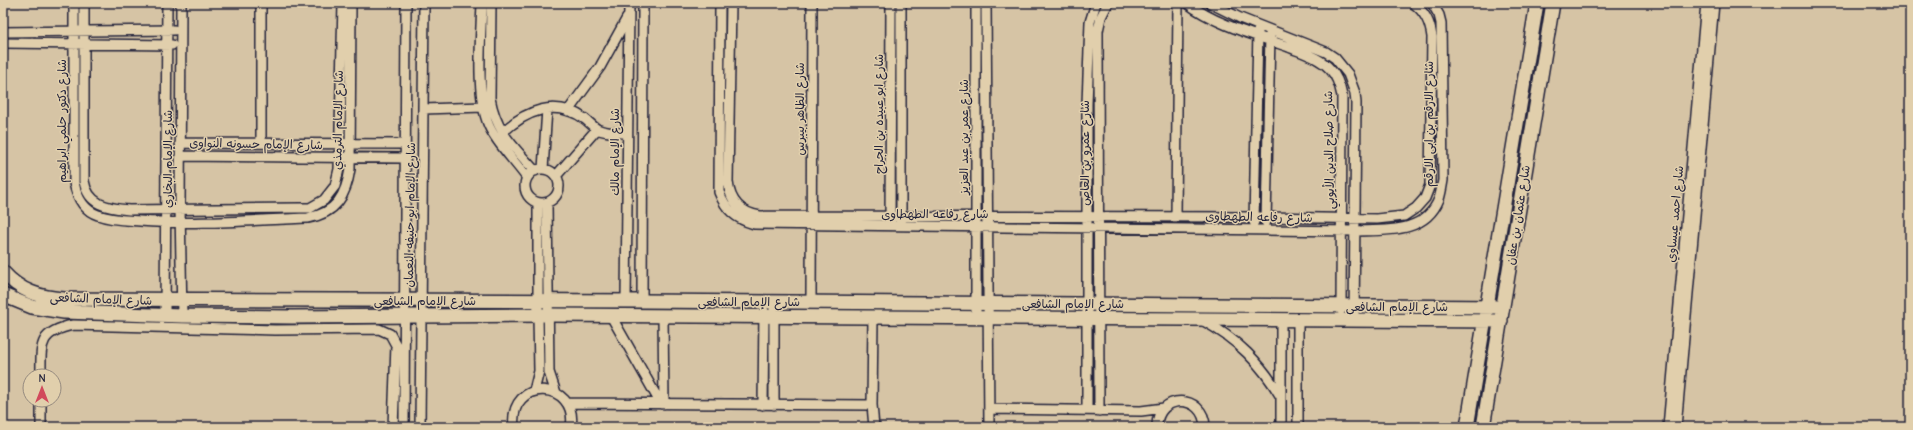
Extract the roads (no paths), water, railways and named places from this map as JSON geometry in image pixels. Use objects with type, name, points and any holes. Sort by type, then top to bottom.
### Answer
[{"type":"street","name":"شارع دكتور حلمي ابراهيم","points":[[74,3],[74,182],[78,198],[87,209],[97,215],[108,218],[166,222]]},
{"type":"street","name":"شارع دكتور حلمي ابراهيم","points":[[84,3],[85,188],[89,195],[97,203],[109,208],[129,210],[166,209]]},
{"type":"street","name":"شارع الإمام البخاري","points":[[165,315],[167,3]]},
{"type":"street","name":"شارع الإمام البخاري","points":[[181,3],[180,222],[182,316]]},
{"type":"street","points":[[261,3],[261,143]]},
{"type":"street","name":"شارع الإمام الترمذي","points":[[166,209],[310,208],[324,200],[335,186],[341,158],[343,3]]},
{"type":"street","name":"شارع الإمام الترمذي","points":[[166,222],[308,218],[320,216],[329,211],[339,201],[345,192],[348,181],[351,144],[351,3]]},
{"type":"street","name":"شارع الإمام ابو حنيفه النعمان","points":[[404,427],[404,144],[406,3]]},
{"type":"street","name":"شارع الإمام ابو حنيفه النعمان","points":[[420,427],[424,3]]},
{"type":"street","points":[[482,3],[481,88],[483,107],[488,125],[527,178],[526,191],[530,199],[543,203],[558,194],[560,185],[556,176],[550,171],[539,170],[527,178]]},
{"type":"street","points":[[491,3],[490,98],[495,120],[502,133],[539,170]]},
{"type":"street","name":"شارع الإمام مالك","points":[[626,301],[629,3]]},
{"type":"street","points":[[642,301],[643,3]]},
{"type":"street","name":"شارع رفاعه الطهطاوى","points":[[720,3],[719,192],[724,204],[743,221],[754,224],[890,216],[1176,216],[1356,219]]},
{"type":"street","name":"شارع رفاعه الطهطاوى","points":[[731,3],[728,182],[733,200],[740,209],[750,214],[760,216],[890,225],[1355,231]]},
{"type":"street","name":"شارع الظاهر بيبرس","points":[[811,302],[812,3]]},
{"type":"street","name":"شارع ابو عبيده بن الجراح","points":[[890,225],[891,3]]},
{"type":"street","name":"شارع ابو عبيده بن الجراح","points":[[901,3],[901,225]]},
{"type":"street","name":"شارع عمر بن عبد العزيز","points":[[976,3],[975,226],[982,303]]},
{"type":"street","name":"شارع عمر بن عبد العزيز","points":[[986,3],[987,226],[982,319],[989,427]]},
{"type":"street","name":"شارع عمرو بن العاص","points":[[1092,304],[1086,216],[1090,22],[1096,3]]},
{"type":"street","name":"شارع عمرو بن العاص","points":[[1092,304],[1098,227],[1098,31],[1100,17],[1108,3]]},
{"type":"street","points":[[1176,216],[1178,3]]},
{"type":"street","name":"شارع صلاح الدين الأيوبي","points":[[1187,3],[1208,16],[1319,60],[1330,69],[1340,87],[1342,96],[1340,321]]},
{"type":"street","points":[[1210,3],[1226,12],[1326,52],[1342,66],[1352,83],[1356,103],[1354,321]]},
{"type":"street","name":"شارع الارقم بن ابى الارقم","points":[[1356,219],[1391,219],[1404,216],[1416,208],[1425,198],[1430,185],[1432,37],[1426,15],[1413,3]]},
{"type":"street","name":"شارع الارقم بن ابى الارقم","points":[[1355,231],[1400,229],[1413,226],[1422,220],[1433,209],[1439,198],[1443,180],[1441,23],[1439,15],[1432,3]]},
{"type":"street","name":"شارع عثمان بن عفان","points":[[1467,427],[1537,3]]},
{"type":"street","name":"شارع عثمان بن عفان","points":[[1483,427],[1553,3]]},
{"type":"street","name":"شارع احمد عيساوي","points":[[1668,427],[1706,3]]},
{"type":"street","name":"شارع احمد عيساوي","points":[[1676,427],[1714,3]]},
{"type":"street","points":[[568,111],[600,67],[629,15]]},
{"type":"street","points":[[1254,229],[1258,25]]},
{"type":"street","points":[[3,32],[181,30]]},
{"type":"street","points":[[1265,229],[1270,30]]},
{"type":"street","points":[[3,43],[181,45]]},
{"type":"street","points":[[720,56],[731,56]]},
{"type":"street","points":[[424,109],[483,107]]},
{"type":"street","points":[[502,133],[515,121],[525,115],[547,109],[568,111],[584,118],[597,129],[627,134]]},
{"type":"street","points":[[539,170],[547,109]]},
{"type":"street","points":[[556,176],[597,129]]},
{"type":"street","name":"شارع الإمام حسونه النواوى","points":[[180,143],[404,144]]},
{"type":"street","points":[[1431,148],[1443,148]]},
{"type":"street","name":"شارع الإمام حسونه النواوى","points":[[180,156],[404,158]]},
{"type":"street","points":[[534,391],[539,371],[543,316],[543,203]]},
{"type":"street","name":"شارع الإمام الشافعى","points":[[3,272],[18,286],[29,292],[52,298],[166,300],[982,303],[1503,308]]},
{"type":"street","points":[[165,285],[173,288],[181,285]]},
{"type":"street","name":"شارع الإمام الشافعى","points":[[3,295],[32,307],[64,312],[165,315],[274,324],[404,316],[1500,321]]},
{"type":"street","points":[[769,302],[774,405]]},
{"type":"street","points":[[1092,304],[1099,411]]},
{"type":"street","points":[[543,316],[549,372],[556,393]]},
{"type":"street","points":[[611,316],[662,404]]},
{"type":"street","points":[[662,404],[663,317]]},
{"type":"street","points":[[763,405],[769,317]]},
{"type":"street","points":[[873,318],[872,406],[874,427]]},
{"type":"street","points":[[1088,410],[1093,319]]},
{"type":"street","points":[[1201,320],[1228,335],[1248,351],[1268,376],[1281,397]]},
{"type":"street","points":[[1281,321],[1281,427]]},
{"type":"street","points":[[1298,321],[1298,427]]},
{"type":"street","points":[[41,368],[41,349],[45,339],[52,331],[73,325],[274,324]]},
{"type":"street","points":[[292,324],[373,328],[390,334],[396,345],[393,427]]},
{"type":"street","points":[[514,427],[513,418],[515,409],[526,395],[534,391],[545,390],[556,393],[567,403],[572,415],[571,427]]},
{"type":"street","points":[[989,409],[1141,411],[1164,408],[1177,401],[1191,403],[1202,413],[1205,427]]},
{"type":"street","points":[[567,403],[872,406]]},
{"type":"street","points":[[41,408],[41,427]]},
{"type":"street","points":[[1157,427],[1159,416],[1164,408]]}]
